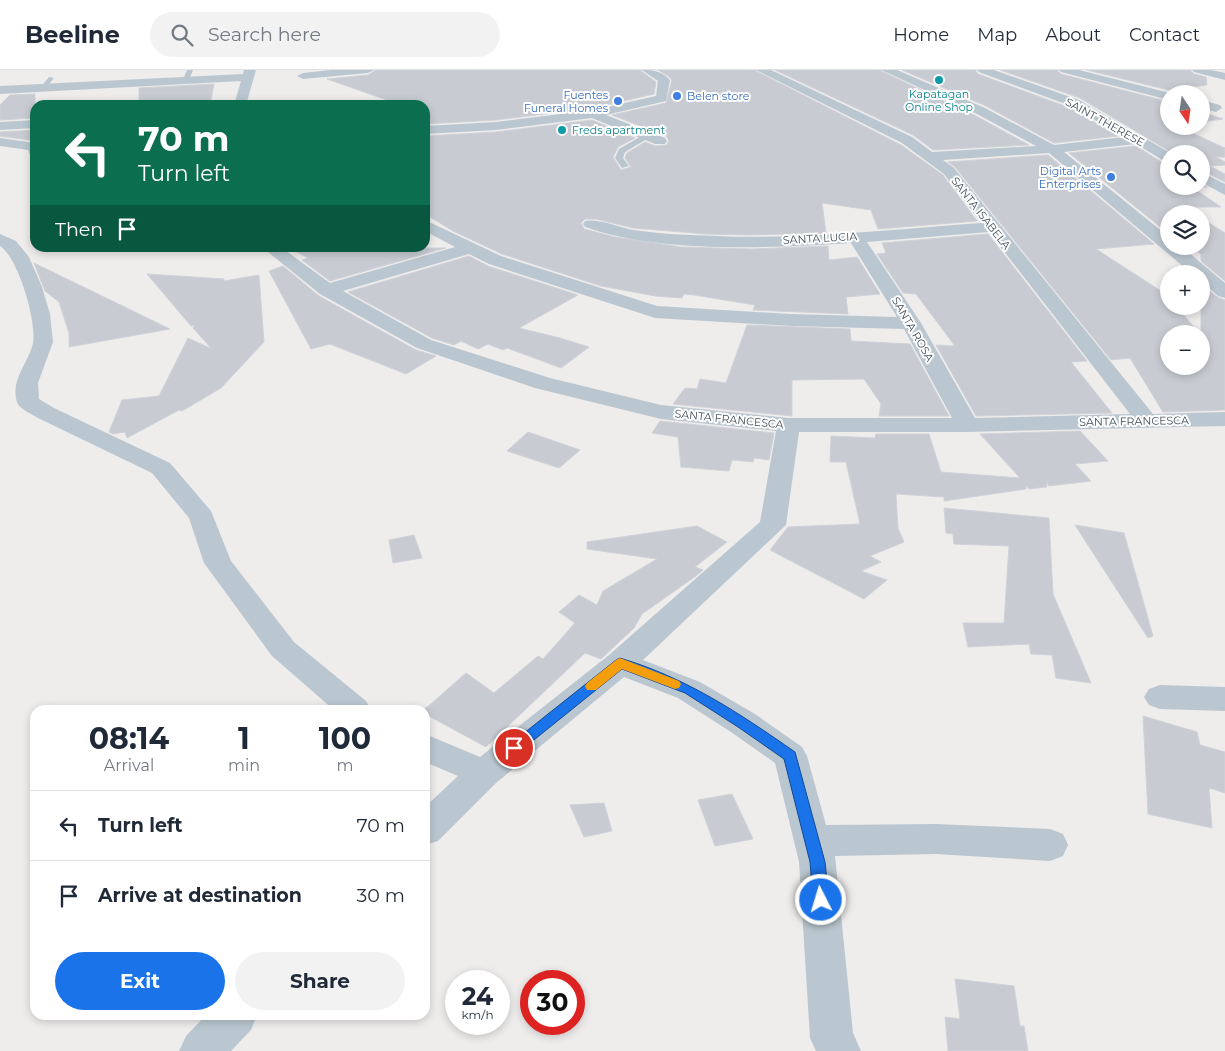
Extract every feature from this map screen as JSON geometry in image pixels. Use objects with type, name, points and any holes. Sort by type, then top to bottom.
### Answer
[{"type":"street","points":[[303,76],[368,70]]},
{"type":"street","points":[[430,130],[496,126],[593,114],[662,98],[664,80],[648,70]]},
{"type":"street","name":"SANTA ISABELA","points":[[762,70],[907,140],[949,171],[1147,421]]},
{"type":"street","points":[[887,70],[981,111],[1052,149],[1160,239]]},
{"type":"street","points":[[1065,70],[1160,94]]},
{"type":"street","points":[[1198,70],[1225,77]]},
{"type":"street","points":[[989,72],[1021,71]]},
{"type":"street","name":"SAINT THERESE","points":[[989,72],[1075,103],[1160,153]]},
{"type":"street","points":[[0,90],[47,83],[188,75],[249,74],[239,98]]},
{"type":"street","points":[[1210,106],[1216,108]]},
{"type":"street","points":[[593,114],[654,138]]},
{"type":"street","points":[[0,126],[30,124]]},
{"type":"street","points":[[931,156],[1052,149],[1139,140]]},
{"type":"street","points":[[0,142],[30,148]]},
{"type":"street","points":[[1210,181],[1225,190]]},
{"type":"street","name":"SANTA LUCIA","points":[[591,224],[615,232],[649,237],[718,242],[992,227]]},
{"type":"street","points":[[430,228],[495,260],[654,312],[791,320],[911,323]]},
{"type":"street","name":"SANTA ROSA","points":[[855,236],[911,323],[967,425]]},
{"type":"street","points":[[0,238],[10,244],[20,256],[40,314],[43,342],[27,383],[28,402],[46,413],[161,468],[202,517],[218,563],[283,649],[349,705]]},
{"type":"street","points":[[327,290],[469,248]]},
{"type":"street","name":"SANTA FRANCESCA","points":[[277,252],[327,290],[424,344],[544,383],[661,412],[788,425],[967,425],[1225,419]]},
{"type":"street","points":[[1180,255],[1225,292]]},
{"type":"street","points":[[430,825],[484,773],[620,663],[773,525],[788,425]]},
{"type":"street","points":[[620,663],[689,690],[743,723],[790,756],[818,862],[832,1038],[839,1051]]},
{"type":"street","points":[[1160,697],[1225,699]]},
{"type":"street","points":[[430,749],[484,773]]},
{"type":"street","points":[[812,841],[936,839],[1050,845]]},
{"type":"street","points":[[201,1051],[231,1020]]},
{"type":"lane","points":[[625,166],[619,158],[622,151],[654,138]]},
{"type":"building","points":[[376,70],[640,70],[656,82],[654,94],[593,108],[496,120],[430,124],[430,100],[387,100],[327,79],[368,75]]},
{"type":"building","points":[[658,70],[754,70],[901,145],[943,175],[977,221],[878,229],[871,210],[822,203],[826,233],[706,234],[633,228],[596,219],[585,219],[581,223],[584,229],[615,237],[681,247],[752,249],[828,246],[829,260],[857,257],[880,294],[846,297],[848,314],[753,310],[755,305],[694,295],[684,294],[682,298],[655,296],[601,286],[502,254],[453,231],[430,217],[430,136],[496,132],[592,120],[635,138],[618,147],[613,157],[621,170],[631,167],[625,158],[627,153],[645,142],[655,146],[667,145],[669,140],[666,136],[612,115],[666,103],[672,80]]},
{"type":"building","points":[[775,70],[879,70],[976,116],[1029,145],[933,150],[913,135]]},
{"type":"building","points":[[902,70],[975,70],[978,74],[1070,108],[1118,136],[1054,143],[986,106]]},
{"type":"building","points":[[1000,70],[1057,70],[1061,74],[1160,100],[1160,135],[1197,135],[1225,148],[1225,157],[1216,157],[1225,162],[1225,165],[1210,166],[1210,145],[1160,146],[1080,98]]},
{"type":"building","points":[[1087,70],[1190,70],[1194,74],[1206,77],[1207,85],[1160,85],[1160,88]]},
{"type":"building","points":[[214,84],[211,100],[139,100],[139,88]]},
{"type":"building","points":[[35,94],[35,100],[30,100],[30,118],[0,120],[0,105],[10,95]]},
{"type":"building","points":[[1210,115],[1223,119],[1210,121]]},
{"type":"building","points":[[30,130],[30,140],[0,136],[0,132]]},
{"type":"building","points":[[1136,146],[1160,161],[1160,195],[1204,195],[1221,207],[1210,207],[1210,205],[1160,205],[1160,227],[1069,153]]},
{"type":"building","points":[[1048,155],[1154,244],[1096,249],[1160,290],[1160,315],[1184,315],[1192,325],[1160,325],[1160,375],[1210,375],[1210,325],[1201,325],[1201,315],[1210,315],[1210,291],[1225,300],[1225,410],[1163,412],[1130,358],[1111,360],[955,167],[948,162]]},
{"type":"building","points":[[1210,166],[1225,174],[1225,182],[1210,174]]},
{"type":"building","points":[[1210,224],[1225,233],[1225,281],[1210,268],[1210,265],[1206,265],[1201,261],[1201,255],[1210,255]]},
{"type":"building","points":[[988,234],[1087,361],[1071,362],[1112,413],[976,416],[936,345],[955,346],[916,294],[903,293],[877,254],[886,253],[882,243]]},
{"type":"building","points":[[430,248],[446,248],[330,281],[302,260],[308,258],[297,252],[430,252]]},
{"type":"building","points":[[469,256],[488,266],[578,295],[519,328],[589,347],[561,368],[507,348],[503,350],[488,344],[478,349],[461,341],[454,345],[432,338],[348,292]]},
{"type":"building","points":[[34,263],[170,329],[69,347],[69,333],[59,302],[45,291]]},
{"type":"building","points":[[283,266],[319,296],[416,350],[436,356],[406,374],[330,344],[311,349],[269,271]]},
{"type":"building","points":[[147,274],[224,279],[224,281],[259,275],[264,342],[221,388],[182,411],[179,410],[127,438],[125,432],[113,434],[109,432],[122,400],[159,396],[188,338],[212,349],[193,328],[195,325],[191,326]]},
{"type":"building","points":[[747,325],[850,329],[851,341],[910,344],[949,416],[879,416],[881,404],[864,379],[792,380],[792,416],[673,404],[685,388],[697,389],[700,379],[726,383]]},
{"type":"building","points":[[660,421],[774,433],[769,460],[754,458],[753,462],[732,460],[729,471],[681,467],[678,437],[652,433]]},
{"type":"building","points":[[1080,431],[1108,461],[1075,464],[1091,481],[1049,486],[1046,481],[1047,487],[1029,489],[1026,485],[1026,489],[944,501],[944,497],[896,494],[898,528],[904,542],[870,556],[881,562],[861,571],[887,580],[864,599],[770,550],[788,527],[860,524],[846,462],[830,462],[831,436],[875,438],[876,434],[929,434],[941,472],[1020,478],[980,434]]},
{"type":"building","points":[[528,432],[580,450],[559,468],[507,451]]},
{"type":"building","points":[[944,508],[1049,518],[1053,594],[1091,683],[1056,678],[1052,655],[1031,654],[1029,644],[968,647],[963,623],[1004,623],[1009,546],[954,544],[953,534],[946,533]]},
{"type":"building","points":[[1075,525],[1124,533],[1153,636],[1148,638]]},
{"type":"building","points":[[697,526],[727,542],[695,567],[703,570],[696,576],[642,614],[634,628],[601,659],[585,653],[486,747],[430,717],[430,705],[466,673],[494,693],[538,656],[543,659],[575,623],[559,612],[579,595],[597,605],[603,591],[657,559],[587,549],[587,542]]},
{"type":"building","points":[[414,535],[422,558],[393,563],[389,540]]},
{"type":"building","points":[[1143,716],[1197,732],[1200,745],[1225,752],[1225,793],[1209,788],[1212,828],[1148,814]]},
{"type":"building","points":[[732,794],[753,839],[715,846],[698,800]]},
{"type":"building","points":[[604,803],[612,831],[584,837],[570,805]]},
{"type":"building","points":[[955,979],[1014,986],[1020,1026],[1024,1026],[1028,1051],[948,1051],[945,1017],[960,1019]]},
{"type":"slow traffic","points":[[591,686],[620,663],[675,684]]},
{"type":"place","name":"Kapatagan Online Shop","points":[[939,80]]},
{"type":"place","name":"Belen store","points":[[677,96]]},
{"type":"place","name":"Fuentes Funeral Homes","points":[[618,101]]},
{"type":"place","name":"Freds apartment","points":[[562,130]]},
{"type":"place","name":"Digital Arts Enterprises","points":[[1111,177]]},
{"type":"route","points":[[514,748],[620,663],[689,690],[743,723],[790,756],[818,862],[821,900]]}]
